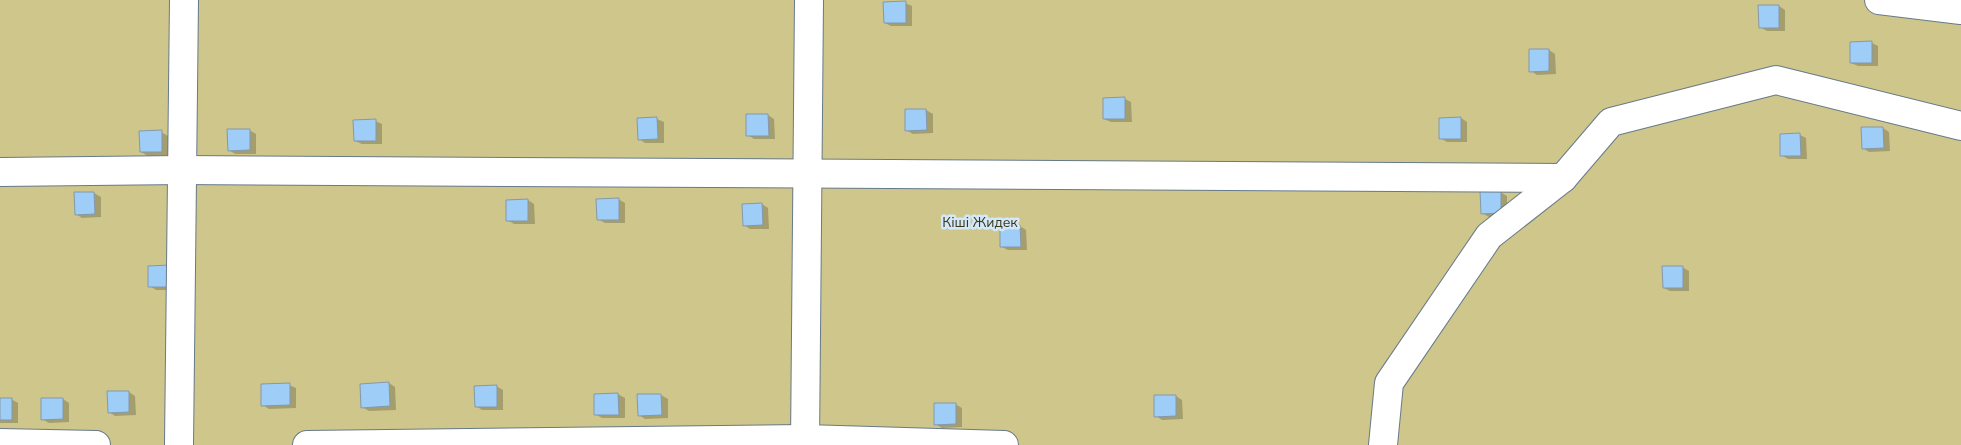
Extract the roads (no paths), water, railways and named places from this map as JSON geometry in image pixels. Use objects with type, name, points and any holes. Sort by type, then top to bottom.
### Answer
[{"type":"street","points":[[179,445],[184,0]]},
{"type":"street","points":[[805,442],[809,0]]},
{"type":"street","points":[[1879,0],[1961,10]]},
{"type":"street","points":[[1383,445],[1390,383],[1489,236],[1563,178],[1611,122],[1776,80],[1961,126]]},
{"type":"street","points":[[0,172],[182,170],[1563,178]]},
{"type":"street","points":[[307,445],[805,442],[1004,445]]},
{"type":"street","points":[[0,443],[96,445]]},
{"type":"park label","name":"Кіші Жидек","points":[[980,222]]}]
